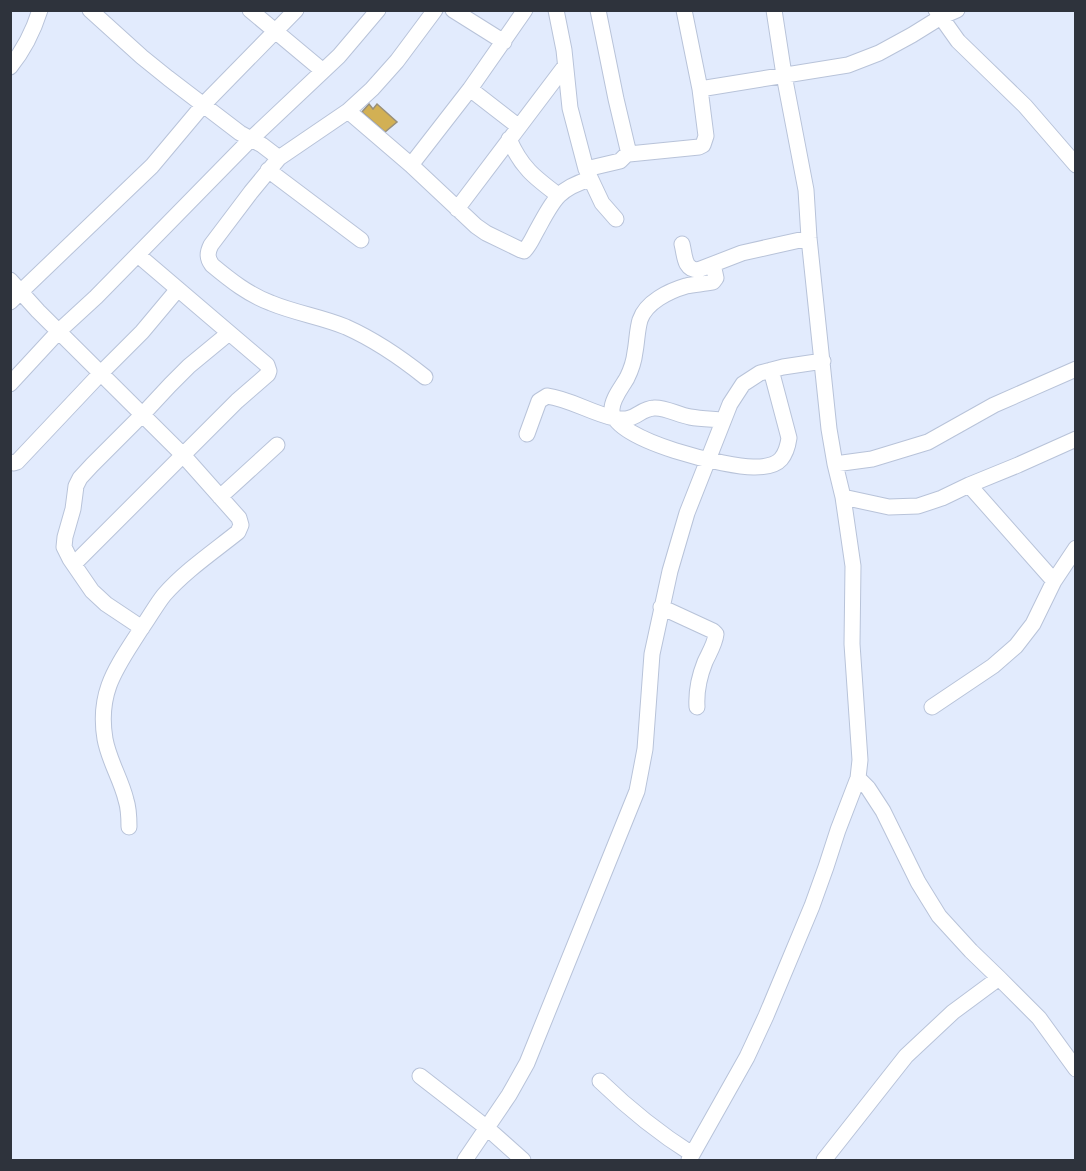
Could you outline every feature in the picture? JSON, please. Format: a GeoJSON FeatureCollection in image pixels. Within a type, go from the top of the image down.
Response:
{"type":"FeatureCollection","features":[{"type":"Feature","properties":{"kind":"street"},"geometry":{"type":"LineString","coordinates":[[10,67],[22,53],[34,30],[40,10]]}},
{"type":"Feature","properties":{"kind":"street"},"geometry":{"type":"LineString","coordinates":[[90,10],[168,78],[240,133],[279,158]]}},
{"type":"Feature","properties":{"kind":"street"},"geometry":{"type":"LineString","coordinates":[[250,10],[323,71]]}},
{"type":"Feature","properties":{"kind":"street"},"geometry":{"type":"LineString","coordinates":[[16,297],[152,166],[204,104],[277,32],[296,10]]}},
{"type":"Feature","properties":{"kind":"street"},"geometry":{"type":"LineString","coordinates":[[10,384],[59,331],[138,255],[251,139],[323,71],[378,10]]}},
{"type":"Feature","properties":{"kind":"street"},"geometry":{"type":"LineString","coordinates":[[425,377],[393,352],[344,326],[270,303],[252,294],[212,265],[208,260],[208,252],[211,245],[279,158],[348,111],[372,89],[397,61],[435,10]]}},
{"type":"Feature","properties":{"kind":"street"},"geometry":{"type":"LineString","coordinates":[[453,10],[504,42]]}},
{"type":"Feature","properties":{"kind":"street"},"geometry":{"type":"LineString","coordinates":[[411,165],[470,89],[525,10]]}},
{"type":"Feature","properties":{"kind":"street"},"geometry":{"type":"LineString","coordinates":[[556,10],[562,39],[570,108],[588,174],[602,202],[616,219]]}},
{"type":"Feature","properties":{"kind":"street"},"geometry":{"type":"LineString","coordinates":[[598,10],[629,154]]}},
{"type":"Feature","properties":{"kind":"street"},"geometry":{"type":"LineString","coordinates":[[348,111],[486,233],[524,250],[529,246],[558,195],[588,174],[620,161],[629,154],[703,145],[706,136],[700,89],[684,10]]}},
{"type":"Feature","properties":{"kind":"street"},"geometry":{"type":"LineString","coordinates":[[600,1081],[642,1119],[690,1157],[747,1057],[766,1016],[812,906],[858,778],[859,736],[852,644],[853,566],[843,497],[829,429],[806,190],[774,10]]}},
{"type":"Feature","properties":{"kind":"street"},"geometry":{"type":"LineString","coordinates":[[700,89],[848,65],[879,53],[912,35],[938,14],[957,10]]}},
{"type":"Feature","properties":{"kind":"street"},"geometry":{"type":"LineString","coordinates":[[938,14],[958,41],[1025,105],[1076,165]]}},
{"type":"Feature","properties":{"kind":"street"},"geometry":{"type":"LineString","coordinates":[[457,209],[565,66]]}},
{"type":"Feature","properties":{"kind":"street"},"geometry":{"type":"LineString","coordinates":[[470,89],[514,133],[516,154],[523,165],[540,182],[558,195]]}},
{"type":"Feature","properties":{"kind":"street"},"geometry":{"type":"LineString","coordinates":[[268,170],[362,240]]}},
{"type":"Feature","properties":{"kind":"street"},"geometry":{"type":"LineString","coordinates":[[682,244],[688,267],[698,270],[742,253],[810,238]]}},
{"type":"Feature","properties":{"kind":"street"},"geometry":{"type":"LineString","coordinates":[[74,564],[269,371],[267,365],[138,255]]}},
{"type":"Feature","properties":{"kind":"street"},"geometry":{"type":"LineString","coordinates":[[713,264],[716,278],[713,282],[674,291],[648,306],[640,322],[634,361],[613,403],[614,418],[625,428],[643,438],[670,449],[737,466],[756,468],[770,466],[780,460],[787,449],[789,438],[771,370]]}},
{"type":"Feature","properties":{"kind":"street"},"geometry":{"type":"LineString","coordinates":[[10,280],[16,297],[38,311],[143,414],[220,496],[239,518],[241,525],[238,532],[184,575],[165,595],[109,682],[104,711],[105,738],[110,761],[126,799],[129,827]]}},
{"type":"Feature","properties":{"kind":"street"},"geometry":{"type":"LineString","coordinates":[[10,462],[18,462],[142,332],[178,289]]}},
{"type":"Feature","properties":{"kind":"street"},"geometry":{"type":"LineString","coordinates":[[142,628],[106,604],[92,591],[64,547],[74,509],[76,486],[92,465],[189,366],[230,333]]}},
{"type":"Feature","properties":{"kind":"street"},"geometry":{"type":"LineString","coordinates":[[465,1161],[509,1095],[527,1063],[637,791],[645,750],[652,654],[661,607],[687,513],[730,404],[743,384],[760,373],[823,361]]}},
{"type":"Feature","properties":{"kind":"street"},"geometry":{"type":"LineString","coordinates":[[835,464],[872,459],[928,442],[994,405],[1076,369]]}},
{"type":"Feature","properties":{"kind":"street"},"geometry":{"type":"LineString","coordinates":[[527,434],[539,401],[547,396],[614,418],[633,418],[655,407],[691,417],[723,420]]}},
{"type":"Feature","properties":{"kind":"street"},"geometry":{"type":"LineString","coordinates":[[843,497],[889,507],[918,506],[942,498],[969,484],[1076,439]]}},
{"type":"Feature","properties":{"kind":"street"},"geometry":{"type":"LineString","coordinates":[[220,496],[277,445]]}},
{"type":"Feature","properties":{"kind":"street"},"geometry":{"type":"LineString","coordinates":[[969,484],[1054,581]]}},
{"type":"Feature","properties":{"kind":"street"},"geometry":{"type":"LineString","coordinates":[[932,707],[993,666],[1016,646],[1033,624],[1054,581],[1076,549]]}},
{"type":"Feature","properties":{"kind":"street"},"geometry":{"type":"LineString","coordinates":[[661,607],[716,634],[699,680],[697,707]]}},
{"type":"Feature","properties":{"kind":"street"},"geometry":{"type":"LineString","coordinates":[[858,778],[884,811],[918,882],[939,916],[1038,1018],[1076,1069]]}},
{"type":"Feature","properties":{"kind":"street"},"geometry":{"type":"LineString","coordinates":[[824,1161],[906,1056],[953,1012],[999,978]]}},
{"type":"Feature","properties":{"kind":"street"},"geometry":{"type":"LineString","coordinates":[[420,1076],[487,1128],[523,1161]]}},
{"type":"Feature","properties":{"kind":"building"},"geometry":{"type":"Polygon","coordinates":[[[369,104],[373,109],[377,104],[397,122],[385,132],[362,112],[369,104]]]}}]}
